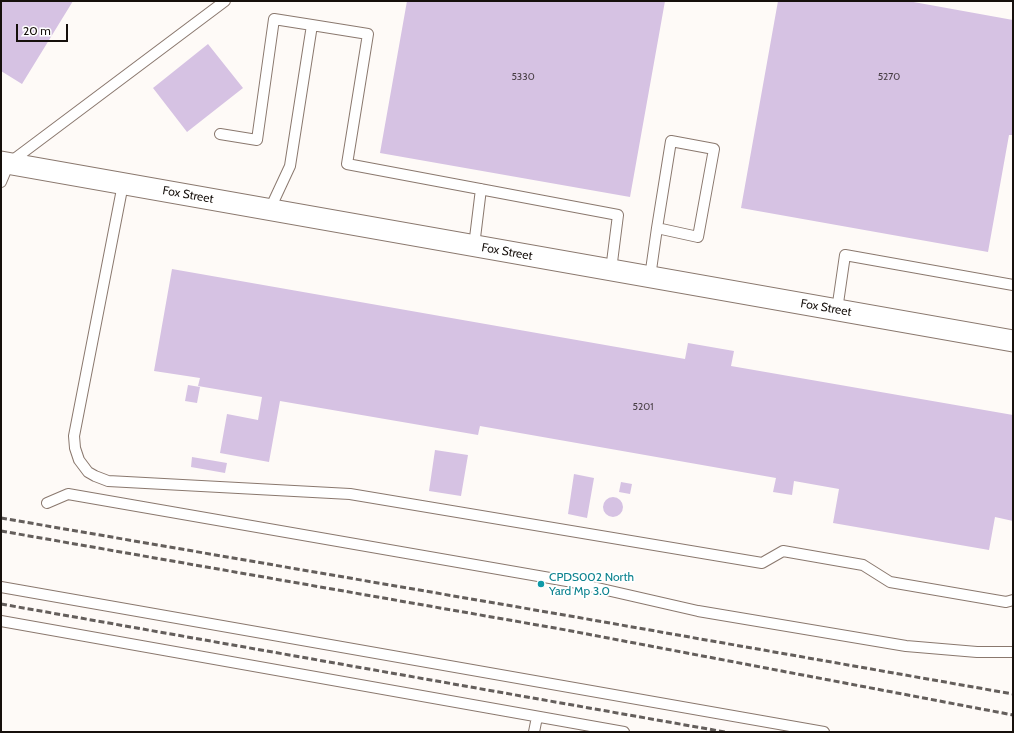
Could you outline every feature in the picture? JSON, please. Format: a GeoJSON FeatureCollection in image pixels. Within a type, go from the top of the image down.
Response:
{"type":"FeatureCollection","features":[{"type":"Feature","properties":{"kind":"street","name":"Fox Street"},"geometry":{"type":"LineString","coordinates":[[5,163],[1013,341]]}},
{"type":"Feature","properties":{"kind":"lane"},"geometry":{"type":"LineString","coordinates":[[1,182],[5,163],[224,1]]}},
{"type":"Feature","properties":{"kind":"lane"},"geometry":{"type":"LineString","coordinates":[[220,134],[257,140],[274,19],[368,34],[347,164],[618,215],[611,270]]}},
{"type":"Feature","properties":{"kind":"lane"},"geometry":{"type":"LineString","coordinates":[[270,209],[290,166],[312,25]]}},
{"type":"Feature","properties":{"kind":"lane"},"geometry":{"type":"LineString","coordinates":[[650,277],[657,228],[671,141],[714,149],[698,236],[657,228]]}},
{"type":"Feature","properties":{"kind":"lane"},"geometry":{"type":"LineString","coordinates":[[122,184],[74,436],[75,448],[79,460],[88,472],[95,476],[108,481],[350,494],[762,563],[783,551],[863,565],[890,582],[1006,602],[1013,600]]}},
{"type":"Feature","properties":{"kind":"lane"},"geometry":{"type":"LineString","coordinates":[[474,246],[481,189]]}},
{"type":"Feature","properties":{"kind":"lane"},"geometry":{"type":"LineString","coordinates":[[837,310],[845,255],[1013,283]]}},
{"type":"Feature","properties":{"kind":"lane"},"geometry":{"type":"LineString","coordinates":[[47,503],[68,494],[568,580],[698,611],[906,646],[977,652],[1013,652]]}},
{"type":"Feature","properties":{"kind":"lane"},"geometry":{"type":"LineString","coordinates":[[1,587],[824,732]]}},
{"type":"Feature","properties":{"kind":"lane"},"geometry":{"type":"LineString","coordinates":[[1,621],[624,732]]}},
{"type":"Feature","properties":{"kind":"lane"},"geometry":{"type":"LineString","coordinates":[[534,732],[537,716]]}},
{"type":"Feature","properties":{"kind":"building"},"geometry":{"type":"Polygon","coordinates":[[[1,1],[73,1],[22,84],[1,71],[1,1]]]}},
{"type":"Feature","properties":{"kind":"building"},"geometry":{"type":"Polygon","coordinates":[[[407,1],[665,1],[630,197],[380,153],[407,1]]]}},
{"type":"Feature","properties":{"kind":"building"},"geometry":{"type":"Polygon","coordinates":[[[778,1],[908,1],[1013,20],[1013,135],[1009,135],[988,252],[741,208],[778,1]]]}},
{"type":"Feature","properties":{"kind":"building"},"geometry":{"type":"Polygon","coordinates":[[[208,44],[243,88],[187,132],[153,88],[208,44]]]}},
{"type":"Feature","properties":{"kind":"building"},"geometry":{"type":"Polygon","coordinates":[[[172,269],[685,359],[688,343],[734,351],[731,366],[1013,415],[1013,521],[995,517],[989,550],[833,523],[839,489],[794,481],[792,495],[773,492],[776,478],[480,426],[478,435],[280,401],[269,462],[220,453],[227,414],[258,420],[262,397],[198,386],[200,378],[154,371],[172,269]]]}},
{"type":"Feature","properties":{"kind":"building"},"geometry":{"type":"Polygon","coordinates":[[[188,385],[200,387],[197,403],[185,401],[188,385]]]}},
{"type":"Feature","properties":{"kind":"building"},"geometry":{"type":"Polygon","coordinates":[[[435,450],[468,455],[461,496],[429,491],[435,450]]]}},
{"type":"Feature","properties":{"kind":"building"},"geometry":{"type":"Polygon","coordinates":[[[192,457],[227,463],[225,473],[191,467],[192,457]]]}},
{"type":"Feature","properties":{"kind":"building"},"geometry":{"type":"Polygon","coordinates":[[[574,474],[594,478],[587,518],[568,514],[574,474]]]}},
{"type":"Feature","properties":{"kind":"building"},"geometry":{"type":"Polygon","coordinates":[[[621,482],[632,484],[630,494],[619,492],[621,482]]]}},
{"type":"Feature","properties":{"kind":"building"},"geometry":{"type":"Polygon","coordinates":[[[609,497],[617,497],[623,503],[623,511],[617,517],[609,517],[603,511],[603,503],[609,497]]]}},
{"type":"Feature","properties":{"kind":"building","name":"CPDS002 North Yard Mp 3.0"},"geometry":{"type":"Polygon","coordinates":[[[539,582],[543,582],[542,587],[539,586],[539,582]]]}},
{"type":"Feature","properties":{"kind":"railway"},"geometry":{"type":"LineString","coordinates":[[1,518],[1013,694]]}},
{"type":"Feature","properties":{"kind":"railway"},"geometry":{"type":"LineString","coordinates":[[1,531],[566,630],[1013,715]]}},
{"type":"Feature","properties":{"kind":"railway"},"geometry":{"type":"LineString","coordinates":[[1,604],[725,732]]}},
{"type":"Feature","properties":{"kind":"place","name":"CPDS002 North Yard Mp 3.0"},"geometry":{"type":"Point","coordinates":[541,584]}}]}
